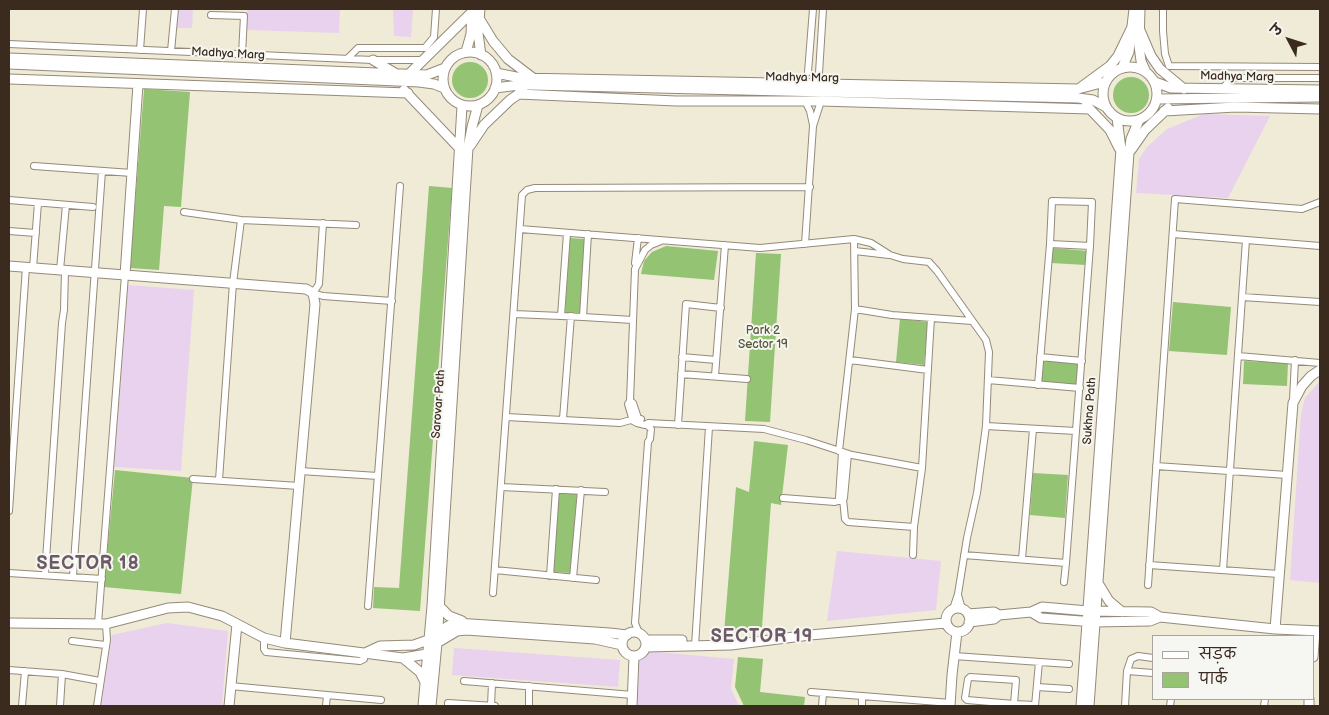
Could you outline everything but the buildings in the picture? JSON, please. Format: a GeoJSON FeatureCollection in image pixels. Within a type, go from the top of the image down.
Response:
{"type":"FeatureCollection","features":[{"type":"Feature","properties":{"kind":"main road"},"geometry":{"type":"LineString","coordinates":[[1134,9],[1141,61],[1146,72],[1154,82],[1157,99],[1149,113],[1139,120],[1117,118],[1106,107],[1103,97],[1105,82],[1111,74],[1122,68],[1136,67],[1146,72]]}},
{"type":"Feature","properties":{"kind":"main road"},"geometry":{"type":"LineString","coordinates":[[1122,68],[1130,52],[1140,9]]}},
{"type":"Feature","properties":{"kind":"main road"},"geometry":{"type":"LineString","coordinates":[[466,52],[476,12]]}},
{"type":"Feature","properties":{"kind":"main road"},"geometry":{"type":"LineString","coordinates":[[476,12],[481,54]]}},
{"type":"Feature","properties":{"kind":"main road"},"geometry":{"type":"LineString","coordinates":[[408,74],[476,12]]}},
{"type":"Feature","properties":{"kind":"main road"},"geometry":{"type":"LineString","coordinates":[[373,60],[396,78],[408,93],[465,149],[484,125],[532,82],[508,59],[493,41],[476,12]]}},
{"type":"Feature","properties":{"kind":"main road"},"geometry":{"type":"LineString","coordinates":[[1136,27],[1160,69],[1184,93],[1145,130],[1125,153],[1110,130],[1078,94],[1110,66],[1136,27]]}},
{"type":"Feature","properties":{"kind":"main road"},"geometry":{"type":"LineString","coordinates":[[466,52],[481,54],[491,63],[496,73],[495,88],[489,98],[478,105],[462,106],[454,102],[442,82],[445,68],[455,57],[466,52]]}},
{"type":"Feature","properties":{"kind":"main road","name":"Madhya Marg"},"geometry":{"type":"LineString","coordinates":[[9,58],[396,78],[434,84],[444,88]]}},
{"type":"Feature","properties":{"kind":"main road","name":"Madhya Marg"},"geometry":{"type":"LineString","coordinates":[[9,64],[350,79],[396,78],[408,74],[427,75],[445,68]]}},
{"type":"Feature","properties":{"kind":"main road","name":"Madhya Marg"},"geometry":{"type":"LineString","coordinates":[[496,73],[532,82],[1057,98],[1078,94],[1105,82]]}},
{"type":"Feature","properties":{"kind":"main road"},"geometry":{"type":"LineString","coordinates":[[9,79],[408,93]]}},
{"type":"Feature","properties":{"kind":"main road"},"geometry":{"type":"LineString","coordinates":[[349,92],[350,79]]}},
{"type":"Feature","properties":{"kind":"main road","name":"Madhya Marg"},"geometry":{"type":"LineString","coordinates":[[495,88],[532,82],[1078,94],[1106,107]]}},
{"type":"Feature","properties":{"kind":"main road","name":"Madhya Marg"},"geometry":{"type":"LineString","coordinates":[[1154,82],[1184,93]]}},
{"type":"Feature","properties":{"kind":"main road"},"geometry":{"type":"LineString","coordinates":[[125,275],[138,84]]}},
{"type":"Feature","properties":{"kind":"main road","name":"Madhya Marg"},"geometry":{"type":"LineString","coordinates":[[1221,94],[1320,90]]}},
{"type":"Feature","properties":{"kind":"main road","name":"Madhya Marg"},"geometry":{"type":"LineString","coordinates":[[1157,99],[1184,93],[1320,97]]}},
{"type":"Feature","properties":{"kind":"main road"},"geometry":{"type":"LineString","coordinates":[[518,94],[676,101],[820,101],[1090,109]]}},
{"type":"Feature","properties":{"kind":"main road"},"geometry":{"type":"LineString","coordinates":[[1221,94],[1236,107]]}},
{"type":"Feature","properties":{"kind":"main road"},"geometry":{"type":"LineString","coordinates":[[1038,108],[1057,98]]}},
{"type":"Feature","properties":{"kind":"main road","name":"Sarovar Path"},"geometry":{"type":"LineString","coordinates":[[431,706],[432,642],[465,149],[478,105]]}},
{"type":"Feature","properties":{"kind":"main road","name":"Sarovar Path"},"geometry":{"type":"LineString","coordinates":[[432,642],[437,633],[465,149],[462,106]]}},
{"type":"Feature","properties":{"kind":"main road"},"geometry":{"type":"LineString","coordinates":[[1164,111],[1236,107],[1320,108]]}},
{"type":"Feature","properties":{"kind":"main road","name":"Sukhna Path"},"geometry":{"type":"LineString","coordinates":[[1081,706],[1092,611],[1098,583],[1125,153],[1117,118]]}},
{"type":"Feature","properties":{"kind":"main road","name":"Sukhna Path"},"geometry":{"type":"LineString","coordinates":[[1092,611],[1089,593],[1125,153],[1139,120]]}},
{"type":"Feature","properties":{"kind":"main road"},"geometry":{"type":"LineString","coordinates":[[9,266],[306,289],[312,293],[315,304],[285,643]]}},
{"type":"Feature","properties":{"kind":"main road"},"geometry":{"type":"LineString","coordinates":[[1275,629],[1293,404],[1302,386],[1320,370]]}},
{"type":"Feature","properties":{"kind":"main road"},"geometry":{"type":"LineString","coordinates":[[1098,583],[1109,601],[1122,612]]}},
{"type":"Feature","properties":{"kind":"main road"},"geometry":{"type":"LineString","coordinates":[[1066,609],[1079,604],[1089,593]]}},
{"type":"Feature","properties":{"kind":"main road"},"geometry":{"type":"LineString","coordinates":[[438,605],[449,616],[491,629]]}},
{"type":"Feature","properties":{"kind":"main road"},"geometry":{"type":"LineString","coordinates":[[9,623],[102,624],[168,608],[188,607],[222,616],[264,638],[285,643],[403,658],[427,654]]}},
{"type":"Feature","properties":{"kind":"main road"},"geometry":{"type":"LineString","coordinates":[[957,632],[949,628],[946,621],[947,615],[994,612],[1000,615],[1031,612],[1042,607],[1092,611],[1151,612],[1160,617]]}},
{"type":"Feature","properties":{"kind":"main road"},"geometry":{"type":"LineString","coordinates":[[1031,612],[1041,618],[1091,622],[1150,620],[1160,617],[1275,629],[1318,631],[1314,652]]}},
{"type":"Feature","properties":{"kind":"main road"},"geometry":{"type":"LineString","coordinates":[[957,632],[966,628],[963,613]]}},
{"type":"Feature","properties":{"kind":"main road"},"geometry":{"type":"LineString","coordinates":[[1066,620],[1080,626],[1089,649]]}},
{"type":"Feature","properties":{"kind":"main road"},"geometry":{"type":"LineString","coordinates":[[365,653],[380,646],[414,645],[432,642],[457,631],[466,630],[491,629],[696,643],[810,629],[946,621]]}},
{"type":"Feature","properties":{"kind":"main road"},"geometry":{"type":"LineString","coordinates":[[1089,649],[1100,630],[1120,621]]}},
{"type":"Feature","properties":{"kind":"main road"},"geometry":{"type":"LineString","coordinates":[[437,633],[456,623],[468,623]]}},
{"type":"Feature","properties":{"kind":"main road"},"geometry":{"type":"LineString","coordinates":[[229,706],[233,658],[242,626]]}},
{"type":"Feature","properties":{"kind":"main road"},"geometry":{"type":"LineString","coordinates":[[950,705],[957,632]]}},
{"type":"Feature","properties":{"kind":"main road"},"geometry":{"type":"LineString","coordinates":[[595,636],[622,645]]}},
{"type":"Feature","properties":{"kind":"main road"},"geometry":{"type":"LineString","coordinates":[[624,638],[637,638],[642,654],[634,656],[625,652],[622,645],[624,638]]}},
{"type":"Feature","properties":{"kind":"main road"},"geometry":{"type":"LineString","coordinates":[[423,706],[427,654],[432,642]]}},
{"type":"Feature","properties":{"kind":"main road","name":"Sukhna Path"},"geometry":{"type":"LineString","coordinates":[[1089,649],[1089,706]]}},
{"type":"Feature","properties":{"kind":"main road"},"geometry":{"type":"LineString","coordinates":[[632,706],[634,656]]}},
{"type":"Feature","properties":{"kind":"main road"},"geometry":{"type":"LineString","coordinates":[[403,658],[420,672],[425,682]]}},
{"type":"Feature","properties":{"kind":"street"},"geometry":{"type":"LineString","coordinates":[[140,50],[143,9]]}},
{"type":"Feature","properties":{"kind":"street"},"geometry":{"type":"LineString","coordinates":[[171,51],[175,9]]}},
{"type":"Feature","properties":{"kind":"street"},"geometry":{"type":"LineString","coordinates":[[347,59],[358,48],[426,48],[434,37],[436,9]]}},
{"type":"Feature","properties":{"kind":"street"},"geometry":{"type":"LineString","coordinates":[[808,72],[813,9]]}},
{"type":"Feature","properties":{"kind":"street"},"geometry":{"type":"LineString","coordinates":[[819,72],[823,9]]}},
{"type":"Feature","properties":{"kind":"street"},"geometry":{"type":"LineString","coordinates":[[1163,9],[1165,54],[1169,66],[1320,66]]}},
{"type":"Feature","properties":{"kind":"street"},"geometry":{"type":"LineString","coordinates":[[211,15],[244,16],[242,54]]}},
{"type":"Feature","properties":{"kind":"street"},"geometry":{"type":"LineString","coordinates":[[9,44],[347,59],[423,60]]}},
{"type":"Feature","properties":{"kind":"street"},"geometry":{"type":"LineString","coordinates":[[1221,94],[1241,66]]}},
{"type":"Feature","properties":{"kind":"street"},"geometry":{"type":"LineString","coordinates":[[1232,78],[1320,78]]}},
{"type":"Feature","properties":{"kind":"street"},"geometry":{"type":"LineString","coordinates":[[805,101],[810,111],[813,126]]}},
{"type":"Feature","properties":{"kind":"street"},"geometry":{"type":"LineString","coordinates":[[805,244],[813,126],[820,101]]}},
{"type":"Feature","properties":{"kind":"street"},"geometry":{"type":"LineString","coordinates":[[34,166],[132,173]]}},
{"type":"Feature","properties":{"kind":"street"},"geometry":{"type":"LineString","coordinates":[[73,576],[102,171]]}},
{"type":"Feature","properties":{"kind":"street"},"geometry":{"type":"LineString","coordinates":[[368,606],[400,186]]}},
{"type":"Feature","properties":{"kind":"street"},"geometry":{"type":"LineString","coordinates":[[493,594],[522,195],[527,190],[535,188],[810,186]]}},
{"type":"Feature","properties":{"kind":"street"},"geometry":{"type":"LineString","coordinates":[[1148,585],[1175,199],[1302,209],[1320,202]]}},
{"type":"Feature","properties":{"kind":"street"},"geometry":{"type":"LineString","coordinates":[[9,200],[94,207]]}},
{"type":"Feature","properties":{"kind":"street"},"geometry":{"type":"LineString","coordinates":[[1038,385],[1052,201],[1092,202],[1082,361],[1064,582]]}},
{"type":"Feature","properties":{"kind":"street"},"geometry":{"type":"LineString","coordinates":[[9,511],[30,268],[36,233],[38,203]]}},
{"type":"Feature","properties":{"kind":"street"},"geometry":{"type":"LineString","coordinates":[[45,575],[64,310],[62,270],[66,205]]}},
{"type":"Feature","properties":{"kind":"street"},"geometry":{"type":"LineString","coordinates":[[184,212],[241,220],[356,225]]}},
{"type":"Feature","properties":{"kind":"street"},"geometry":{"type":"LineString","coordinates":[[219,480],[234,283],[241,220]]}},
{"type":"Feature","properties":{"kind":"street"},"geometry":{"type":"LineString","coordinates":[[323,223],[319,284],[312,293],[323,296],[392,301]]}},
{"type":"Feature","properties":{"kind":"street"},"geometry":{"type":"LineString","coordinates":[[520,229],[760,248],[854,240],[871,243],[890,255]]}},
{"type":"Feature","properties":{"kind":"street"},"geometry":{"type":"LineString","coordinates":[[9,231],[36,233]]}},
{"type":"Feature","properties":{"kind":"street"},"geometry":{"type":"LineString","coordinates":[[561,316],[567,233]]}},
{"type":"Feature","properties":{"kind":"street"},"geometry":{"type":"LineString","coordinates":[[583,317],[588,234]]}},
{"type":"Feature","properties":{"kind":"street"},"geometry":{"type":"LineString","coordinates":[[1173,234],[1320,246]]}},
{"type":"Feature","properties":{"kind":"street"},"geometry":{"type":"LineString","coordinates":[[638,238],[630,401],[628,404],[639,424],[764,429],[843,453],[922,468]]}},
{"type":"Feature","properties":{"kind":"street"},"geometry":{"type":"LineString","coordinates":[[635,269],[645,250],[662,240]]}},
{"type":"Feature","properties":{"kind":"street"},"geometry":{"type":"LineString","coordinates":[[854,240],[855,309],[839,498],[842,500],[845,519],[848,522],[914,527]]}},
{"type":"Feature","properties":{"kind":"street"},"geometry":{"type":"LineString","coordinates":[[1223,570],[1246,240]]}},
{"type":"Feature","properties":{"kind":"street"},"geometry":{"type":"LineString","coordinates":[[1050,244],[1090,246]]}},
{"type":"Feature","properties":{"kind":"street"},"geometry":{"type":"LineString","coordinates":[[715,376],[725,245]]}},
{"type":"Feature","properties":{"kind":"street"},"geometry":{"type":"LineString","coordinates":[[855,251],[929,262],[986,340],[989,352],[986,426],[977,492],[958,594],[963,613]]}},
{"type":"Feature","properties":{"kind":"street"},"geometry":{"type":"LineString","coordinates":[[98,706],[106,640],[102,624],[102,579],[125,275]]}},
{"type":"Feature","properties":{"kind":"street"},"geometry":{"type":"LineString","coordinates":[[1242,297],[1320,302]]}},
{"type":"Feature","properties":{"kind":"street"},"geometry":{"type":"LineString","coordinates":[[678,425],[686,304],[721,308]]}},
{"type":"Feature","properties":{"kind":"street"},"geometry":{"type":"LineString","coordinates":[[855,309],[892,315],[972,321]]}},
{"type":"Feature","properties":{"kind":"street"},"geometry":{"type":"LineString","coordinates":[[514,314],[633,320]]}},
{"type":"Feature","properties":{"kind":"street"},"geometry":{"type":"LineString","coordinates":[[562,419],[571,316]]}},
{"type":"Feature","properties":{"kind":"street"},"geometry":{"type":"LineString","coordinates":[[913,555],[914,527],[922,468],[931,318]]}},
{"type":"Feature","properties":{"kind":"street"},"geometry":{"type":"LineString","coordinates":[[1238,356],[1320,362]]}},
{"type":"Feature","properties":{"kind":"street"},"geometry":{"type":"LineString","coordinates":[[1040,357],[1082,361]]}},
{"type":"Feature","properties":{"kind":"street"},"geometry":{"type":"LineString","coordinates":[[682,358],[716,360]]}},
{"type":"Feature","properties":{"kind":"street"},"geometry":{"type":"LineString","coordinates":[[850,360],[928,370]]}},
{"type":"Feature","properties":{"kind":"street"},"geometry":{"type":"LineString","coordinates":[[1293,404],[1295,360]]}},
{"type":"Feature","properties":{"kind":"street"},"geometry":{"type":"LineString","coordinates":[[681,374],[747,378]]}},
{"type":"Feature","properties":{"kind":"street"},"geometry":{"type":"LineString","coordinates":[[988,380],[1080,388]]}},
{"type":"Feature","properties":{"kind":"street"},"geometry":{"type":"LineString","coordinates":[[506,417],[620,423],[636,419]]}},
{"type":"Feature","properties":{"kind":"street"},"geometry":{"type":"LineString","coordinates":[[637,638],[635,614],[648,442],[645,439],[646,428],[649,424]]}},
{"type":"Feature","properties":{"kind":"street"},"geometry":{"type":"LineString","coordinates":[[696,643],[709,426]]}},
{"type":"Feature","properties":{"kind":"street"},"geometry":{"type":"LineString","coordinates":[[986,426],[1076,431]]}},
{"type":"Feature","properties":{"kind":"street"},"geometry":{"type":"LineString","coordinates":[[1022,559],[1033,429]]}},
{"type":"Feature","properties":{"kind":"street"},"geometry":{"type":"LineString","coordinates":[[1156,466],[1288,475]]}},
{"type":"Feature","properties":{"kind":"street"},"geometry":{"type":"LineString","coordinates":[[300,471],[378,476]]}},
{"type":"Feature","properties":{"kind":"street"},"geometry":{"type":"LineString","coordinates":[[193,479],[299,486]]}},
{"type":"Feature","properties":{"kind":"street"},"geometry":{"type":"LineString","coordinates":[[501,487],[605,492]]}},
{"type":"Feature","properties":{"kind":"street"},"geometry":{"type":"LineString","coordinates":[[550,576],[556,489]]}},
{"type":"Feature","properties":{"kind":"street"},"geometry":{"type":"LineString","coordinates":[[573,578],[581,490]]}},
{"type":"Feature","properties":{"kind":"street"},"geometry":{"type":"LineString","coordinates":[[783,498],[835,502],[842,500]]}},
{"type":"Feature","properties":{"kind":"street"},"geometry":{"type":"LineString","coordinates":[[964,555],[1066,563]]}},
{"type":"Feature","properties":{"kind":"street"},"geometry":{"type":"LineString","coordinates":[[1149,565],[1279,574]]}},
{"type":"Feature","properties":{"kind":"street"},"geometry":{"type":"LineString","coordinates":[[495,570],[596,580]]}},
{"type":"Feature","properties":{"kind":"street"},"geometry":{"type":"LineString","coordinates":[[9,573],[102,579]]}},
{"type":"Feature","properties":{"kind":"street"},"geometry":{"type":"LineString","coordinates":[[264,638],[264,649],[266,652],[360,661],[364,659],[365,653]]}},
{"type":"Feature","properties":{"kind":"street"},"geometry":{"type":"LineString","coordinates":[[72,641],[105,645]]}},
{"type":"Feature","properties":{"kind":"street"},"geometry":{"type":"LineString","coordinates":[[954,656],[1069,664]]}},
{"type":"Feature","properties":{"kind":"street"},"geometry":{"type":"LineString","coordinates":[[1125,706],[1131,659],[1134,657],[1152,658]]}},
{"type":"Feature","properties":{"kind":"street"},"geometry":{"type":"LineString","coordinates":[[1014,705],[1016,680],[970,676],[968,679],[965,698],[967,700],[1014,705],[1035,706],[1039,662]]}},
{"type":"Feature","properties":{"kind":"street"},"geometry":{"type":"LineString","coordinates":[[9,670],[62,674],[100,681]]}},
{"type":"Feature","properties":{"kind":"street"},"geometry":{"type":"LineString","coordinates":[[22,706],[25,671]]}},
{"type":"Feature","properties":{"kind":"street"},"geometry":{"type":"LineString","coordinates":[[1128,671],[1152,673]]}},
{"type":"Feature","properties":{"kind":"street"},"geometry":{"type":"LineString","coordinates":[[60,706],[62,674]]}},
{"type":"Feature","properties":{"kind":"street"},"geometry":{"type":"LineString","coordinates":[[464,681],[633,695]]}},
{"type":"Feature","properties":{"kind":"street"},"geometry":{"type":"LineString","coordinates":[[491,706],[492,684]]}},
{"type":"Feature","properties":{"kind":"street"},"geometry":{"type":"LineString","coordinates":[[230,686],[381,700]]}},
{"type":"Feature","properties":{"kind":"street"},"geometry":{"type":"LineString","coordinates":[[529,686],[529,706]]}},
{"type":"Feature","properties":{"kind":"street"},"geometry":{"type":"LineString","coordinates":[[1037,687],[1069,689]]}},
{"type":"Feature","properties":{"kind":"street"},"geometry":{"type":"LineString","coordinates":[[811,692],[862,696],[904,703],[950,705]]}},
{"type":"Feature","properties":{"kind":"street"},"geometry":{"type":"LineString","coordinates":[[822,693],[822,706]]}},
{"type":"Feature","properties":{"kind":"street"},"geometry":{"type":"LineString","coordinates":[[326,706],[327,695]]}},
{"type":"Feature","properties":{"kind":"street"},"geometry":{"type":"LineString","coordinates":[[862,696],[862,706]]}},
{"type":"Feature","properties":{"kind":"street"},"geometry":{"type":"LineString","coordinates":[[448,706],[448,703],[495,706]]}},
{"type":"Feature","properties":{"kind":"shaded area"},"geometry":{"type":"Polygon","coordinates":[[[173,9],[193,9],[192,28],[172,28],[173,9]]]}},
{"type":"Feature","properties":{"kind":"shaded area"},"geometry":{"type":"Polygon","coordinates":[[[249,9],[340,9],[339,33],[247,30],[247,11],[249,9]]]}},
{"type":"Feature","properties":{"kind":"shaded area"},"geometry":{"type":"Polygon","coordinates":[[[393,9],[413,9],[411,37],[394,36],[393,9]]]}},
{"type":"Feature","properties":{"kind":"shaded area"},"geometry":{"type":"Polygon","coordinates":[[[1204,114],[1270,116],[1228,198],[1136,193],[1139,159],[1147,147],[1167,129],[1204,114]]]}},
{"type":"Feature","properties":{"kind":"shaded area"},"geometry":{"type":"Polygon","coordinates":[[[128,285],[194,290],[181,471],[114,467],[128,285]]]}},
{"type":"Feature","properties":{"kind":"shaded area"},"geometry":{"type":"Polygon","coordinates":[[[1320,381],[1320,583],[1290,580],[1301,414],[1305,398],[1320,381]]]}},
{"type":"Feature","properties":{"kind":"shaded area"},"geometry":{"type":"Polygon","coordinates":[[[837,551],[941,561],[936,610],[827,621],[837,551]]]}},
{"type":"Feature","properties":{"kind":"shaded area"},"geometry":{"type":"Polygon","coordinates":[[[167,623],[228,631],[222,706],[101,706],[112,635],[167,623]]]}},
{"type":"Feature","properties":{"kind":"shaded area"},"geometry":{"type":"Polygon","coordinates":[[[454,648],[620,660],[618,687],[452,675],[454,648]]]}},
{"type":"Feature","properties":{"kind":"shaded area"},"geometry":{"type":"Polygon","coordinates":[[[647,651],[734,659],[731,689],[739,706],[637,706],[639,659],[647,651]]]}},
{"type":"Feature","properties":{"kind":"green space"},"geometry":{"type":"Polygon","coordinates":[[[470,62],[477,63],[483,67],[487,73],[487,87],[483,93],[477,97],[470,98],[463,97],[457,93],[453,87],[452,80],[453,73],[457,67],[463,63],[470,62]]]}},
{"type":"Feature","properties":{"kind":"green space"},"geometry":{"type":"Polygon","coordinates":[[[1131,77],[1138,78],[1144,82],[1148,88],[1148,102],[1144,108],[1138,112],[1131,113],[1124,112],[1118,108],[1114,102],[1113,95],[1114,88],[1118,82],[1124,78],[1131,77]]]}},
{"type":"Feature","properties":{"kind":"green space"},"geometry":{"type":"Polygon","coordinates":[[[144,89],[190,92],[181,207],[164,206],[159,270],[130,268],[144,89]]]}},
{"type":"Feature","properties":{"kind":"green space"},"geometry":{"type":"Polygon","coordinates":[[[429,186],[452,188],[420,611],[373,608],[374,587],[399,588],[429,186]]]}},
{"type":"Feature","properties":{"kind":"green space"},"geometry":{"type":"Polygon","coordinates":[[[570,238],[585,239],[580,314],[565,313],[570,238]]]}},
{"type":"Feature","properties":{"kind":"green space"},"geometry":{"type":"Polygon","coordinates":[[[666,246],[718,251],[714,280],[641,274],[644,261],[652,252],[666,246]]]}},
{"type":"Feature","properties":{"kind":"green space"},"geometry":{"type":"Polygon","coordinates":[[[1053,248],[1088,251],[1086,265],[1051,263],[1053,248]]]}},
{"type":"Feature","properties":{"kind":"green space","name":"Park 2 Sector 19"},"geometry":{"type":"Polygon","coordinates":[[[756,253],[781,254],[770,422],[745,421],[756,253]]]}},
{"type":"Feature","properties":{"kind":"green space"},"geometry":{"type":"Polygon","coordinates":[[[1173,302],[1231,307],[1227,355],[1169,351],[1173,302]]]}},
{"type":"Feature","properties":{"kind":"green space"},"geometry":{"type":"Polygon","coordinates":[[[900,319],[928,322],[924,365],[896,362],[900,319]]]}},
{"type":"Feature","properties":{"kind":"green space"},"geometry":{"type":"Polygon","coordinates":[[[1043,360],[1080,363],[1078,386],[1040,383],[1043,360]]]}},
{"type":"Feature","properties":{"kind":"green space"},"geometry":{"type":"Polygon","coordinates":[[[1244,361],[1288,363],[1287,386],[1243,384],[1244,361]]]}},
{"type":"Feature","properties":{"kind":"green space"},"geometry":{"type":"Polygon","coordinates":[[[754,441],[788,445],[781,505],[771,503],[762,627],[724,633],[736,487],[749,492],[754,441]]]}},
{"type":"Feature","properties":{"kind":"green space"},"geometry":{"type":"Polygon","coordinates":[[[115,470],[193,478],[181,594],[104,587],[115,470]]]}},
{"type":"Feature","properties":{"kind":"green space"},"geometry":{"type":"Polygon","coordinates":[[[1033,473],[1068,475],[1065,518],[1030,515],[1033,473]]]}},
{"type":"Feature","properties":{"kind":"green space"},"geometry":{"type":"Polygon","coordinates":[[[558,492],[577,494],[571,573],[552,572],[558,492]]]}},
{"type":"Feature","properties":{"kind":"green space"},"geometry":{"type":"Polygon","coordinates":[[[738,657],[763,659],[760,692],[805,697],[804,706],[744,706],[735,687],[738,657]]]}},
{"type":"Feature","properties":{"kind":"district","name":"SECTOR 18"},"geometry":{"type":"Point","coordinates":[88,564]}},
{"type":"Feature","properties":{"kind":"district","name":"SECTOR 19"},"geometry":{"type":"Point","coordinates":[762,637]}}]}
